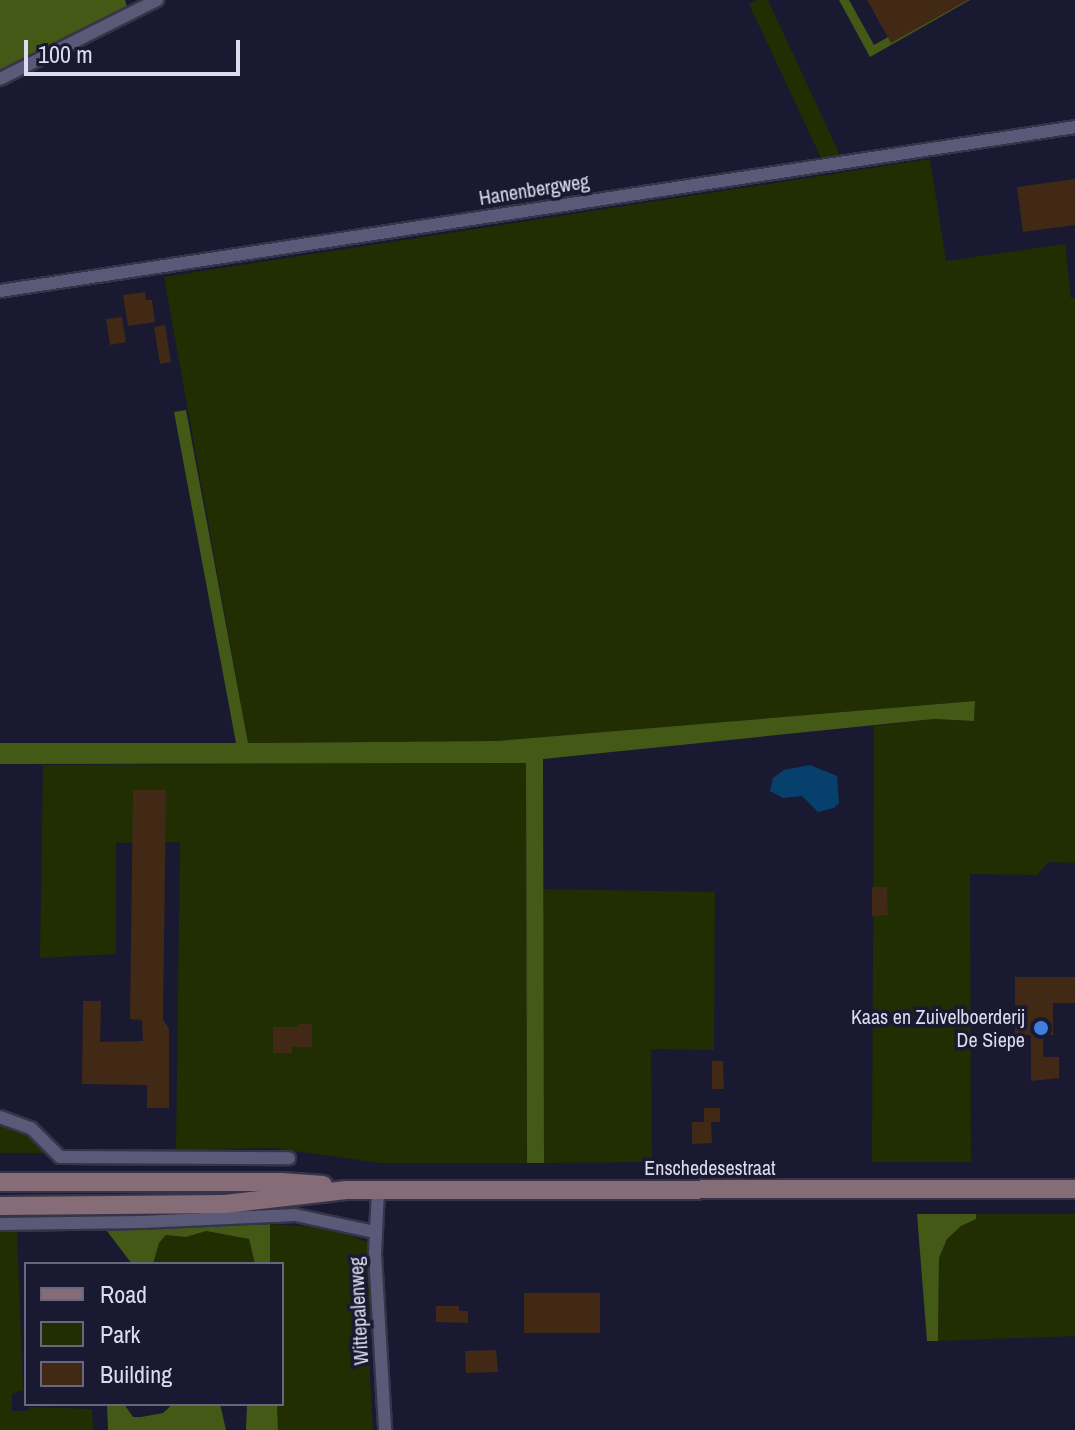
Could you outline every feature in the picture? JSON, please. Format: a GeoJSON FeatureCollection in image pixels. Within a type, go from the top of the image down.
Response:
{"type":"FeatureCollection","features":[{"type":"Feature","properties":{"kind":"street"},"geometry":{"type":"LineString","coordinates":[[0,79],[157,0]]}},
{"type":"Feature","properties":{"kind":"street","name":"Hanenbergweg"},"geometry":{"type":"LineString","coordinates":[[0,291],[1075,127]]}},
{"type":"Feature","properties":{"kind":"street"},"geometry":{"type":"LineString","coordinates":[[0,1117],[31,1128],[60,1157],[289,1158]]}},
{"type":"Feature","properties":{"kind":"street","name":"Enschedesestraat"},"geometry":{"type":"LineString","coordinates":[[0,1182],[281,1182],[346,1190]]}},
{"type":"Feature","properties":{"kind":"street","name":"Enschedesestraat"},"geometry":{"type":"LineString","coordinates":[[0,1206],[225,1204],[346,1190],[1075,1189]]}},
{"type":"Feature","properties":{"kind":"street","name":"Wittepalenweg"},"geometry":{"type":"LineString","coordinates":[[378,1190],[375,1232],[385,1430]]}},
{"type":"Feature","properties":{"kind":"street"},"geometry":{"type":"LineString","coordinates":[[0,1224],[171,1222],[295,1215],[375,1232]]}},
{"type":"Feature","properties":{"kind":"green space"},"geometry":{"type":"Polygon","coordinates":[[[0,0],[125,0],[127,7],[0,71],[0,0]]]}},
{"type":"Feature","properties":{"kind":"green space"},"geometry":{"type":"Polygon","coordinates":[[[768,0],[840,155],[821,158],[749,4],[768,0]]]}},
{"type":"Feature","properties":{"kind":"green space"},"geometry":{"type":"Polygon","coordinates":[[[839,0],[849,0],[874,45],[953,0],[970,0],[870,57],[839,0]]]}},
{"type":"Feature","properties":{"kind":"green space"},"geometry":{"type":"Polygon","coordinates":[[[930,159],[946,261],[1065,244],[1071,298],[1075,298],[1075,863],[1048,862],[1037,875],[970,874],[971,1162],[872,1162],[874,726],[934,719],[974,721],[975,701],[497,741],[248,743],[164,277],[930,159]]]}},
{"type":"Feature","properties":{"kind":"green space"},"geometry":{"type":"Polygon","coordinates":[[[186,410],[248,743],[497,741],[975,701],[974,721],[934,719],[543,759],[544,1163],[527,1163],[526,763],[0,764],[0,743],[236,743],[174,412],[186,410]]]}},
{"type":"Feature","properties":{"kind":"green space"},"geometry":{"type":"Polygon","coordinates":[[[526,763],[527,1163],[381,1163],[273,1148],[176,1150],[180,842],[116,843],[116,954],[40,958],[43,765],[526,763]]]}},
{"type":"Feature","properties":{"kind":"green space"},"geometry":{"type":"Polygon","coordinates":[[[543,889],[715,892],[714,1050],[651,1049],[652,1162],[544,1163],[543,889]]]}},
{"type":"Feature","properties":{"kind":"green space"},"geometry":{"type":"Polygon","coordinates":[[[9,1124],[25,1130],[49,1153],[0,1153],[0,1125],[9,1124]]]}},
{"type":"Feature","properties":{"kind":"green space"},"geometry":{"type":"Polygon","coordinates":[[[917,1214],[976,1214],[976,1219],[961,1226],[947,1239],[939,1258],[938,1341],[927,1341],[917,1214]]]}},
{"type":"Feature","properties":{"kind":"green space"},"geometry":{"type":"Polygon","coordinates":[[[976,1214],[1075,1214],[1075,1336],[938,1341],[939,1258],[947,1239],[961,1226],[976,1219],[976,1214]]]}},
{"type":"Feature","properties":{"kind":"green space"},"geometry":{"type":"Polygon","coordinates":[[[270,1224],[332,1228],[371,1244],[370,1376],[373,1430],[278,1430],[277,1406],[284,1406],[284,1262],[270,1262],[270,1224]]]}},
{"type":"Feature","properties":{"kind":"green space"},"geometry":{"type":"Polygon","coordinates":[[[270,1224],[270,1262],[255,1262],[249,1239],[206,1231],[186,1237],[166,1235],[159,1243],[154,1262],[130,1262],[107,1231],[270,1224]]]}},
{"type":"Feature","properties":{"kind":"green space"},"geometry":{"type":"Polygon","coordinates":[[[205,1231],[249,1239],[255,1262],[154,1262],[159,1243],[166,1235],[186,1237],[205,1231]]]}},
{"type":"Feature","properties":{"kind":"green space"},"geometry":{"type":"Polygon","coordinates":[[[0,1232],[17,1232],[23,1390],[12,1394],[12,1411],[28,1411],[29,1407],[92,1409],[93,1430],[0,1430],[0,1232]]]}},
{"type":"Feature","properties":{"kind":"green space"},"geometry":{"type":"Polygon","coordinates":[[[107,1406],[125,1406],[133,1417],[141,1417],[163,1413],[171,1406],[220,1406],[226,1430],[108,1430],[107,1406]]]}},
{"type":"Feature","properties":{"kind":"green space"},"geometry":{"type":"Polygon","coordinates":[[[247,1406],[277,1406],[278,1430],[246,1430],[247,1406]]]}},
{"type":"Feature","properties":{"kind":"water"},"geometry":{"type":"Polygon","coordinates":[[[810,765],[837,776],[839,803],[834,808],[818,812],[802,796],[783,798],[770,791],[773,778],[784,770],[810,765]]]}},
{"type":"Feature","properties":{"kind":"building"},"geometry":{"type":"Polygon","coordinates":[[[867,0],[968,0],[891,43],[867,0]]]}},
{"type":"Feature","properties":{"kind":"building"},"geometry":{"type":"Polygon","coordinates":[[[1075,179],[1075,225],[1023,232],[1017,187],[1075,179]]]}},
{"type":"Feature","properties":{"kind":"building"},"geometry":{"type":"Polygon","coordinates":[[[145,292],[146,300],[152,300],[155,322],[128,326],[123,295],[145,292]]]}},
{"type":"Feature","properties":{"kind":"building"},"geometry":{"type":"Polygon","coordinates":[[[122,317],[126,342],[110,345],[106,319],[122,317]]]}},
{"type":"Feature","properties":{"kind":"building"},"geometry":{"type":"Polygon","coordinates":[[[165,325],[171,362],[160,364],[154,327],[165,325]]]}},
{"type":"Feature","properties":{"kind":"building"},"geometry":{"type":"Polygon","coordinates":[[[133,790],[166,790],[163,1019],[169,1029],[169,1108],[147,1108],[147,1085],[82,1084],[83,1001],[101,1001],[100,1042],[143,1041],[142,1020],[130,1019],[133,790]]]}},
{"type":"Feature","properties":{"kind":"building"},"geometry":{"type":"Polygon","coordinates":[[[872,887],[887,887],[888,915],[872,916],[872,887]]]}},
{"type":"Feature","properties":{"kind":"building"},"geometry":{"type":"Polygon","coordinates":[[[1015,977],[1075,977],[1075,1003],[1053,1003],[1053,1035],[1043,1035],[1043,1057],[1059,1057],[1059,1078],[1031,1081],[1031,1035],[1015,1035],[1015,977]]]}},
{"type":"Feature","properties":{"kind":"building"},"geometry":{"type":"Polygon","coordinates":[[[299,1024],[312,1024],[312,1047],[292,1047],[292,1053],[273,1053],[273,1027],[299,1027],[299,1024]]]}},
{"type":"Feature","properties":{"kind":"building"},"geometry":{"type":"Polygon","coordinates":[[[712,1061],[723,1061],[724,1089],[712,1089],[712,1061]]]}},
{"type":"Feature","properties":{"kind":"building"},"geometry":{"type":"Polygon","coordinates":[[[704,1108],[720,1108],[720,1122],[711,1122],[712,1143],[692,1144],[692,1122],[704,1122],[704,1108]]]}},
{"type":"Feature","properties":{"kind":"building"},"geometry":{"type":"Polygon","coordinates":[[[524,1293],[600,1293],[600,1333],[524,1333],[524,1293]]]}},
{"type":"Feature","properties":{"kind":"building"},"geometry":{"type":"Polygon","coordinates":[[[436,1306],[459,1306],[459,1311],[468,1311],[468,1323],[436,1322],[436,1306]]]}},
{"type":"Feature","properties":{"kind":"building"},"geometry":{"type":"Polygon","coordinates":[[[496,1350],[498,1372],[466,1373],[465,1351],[496,1350]]]}},
{"type":"Feature","properties":{"kind":"place","name":"Kaas en Zuivelboerderij De Siepe"},"geometry":{"type":"Point","coordinates":[1041,1028]}}]}
